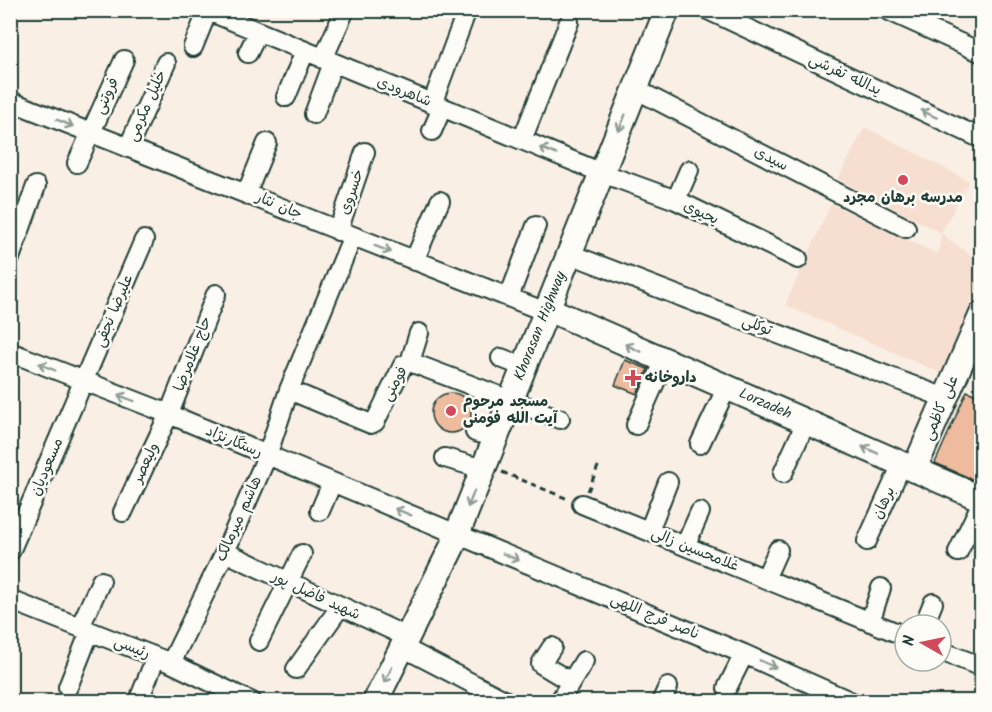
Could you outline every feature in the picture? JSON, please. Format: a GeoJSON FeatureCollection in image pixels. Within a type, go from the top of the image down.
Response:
{"type":"FeatureCollection","features":[{"type":"Feature","properties":{"kind":"main road","name":"Khorasan Highway"},"geometry":{"type":"LineString","coordinates":[[375,702],[457,534],[484,467],[485,435],[512,400],[667,10]]}},
{"type":"Feature","properties":{"kind":"main road","name":"Lorzadeh"},"geometry":{"type":"LineString","coordinates":[[547,310],[727,387],[981,501]]}},
{"type":"Feature","properties":{"kind":"main road","name":"علی کاظمی"},"geometry":{"type":"LineString","coordinates":[[908,467],[945,398],[981,314]]}},
{"type":"Feature","properties":{"kind":"street"},"geometry":{"type":"LineString","coordinates":[[314,114],[345,10]]}},
{"type":"Feature","properties":{"kind":"street"},"geometry":{"type":"LineString","coordinates":[[432,131],[437,106],[467,10]]}},
{"type":"Feature","properties":{"kind":"street","name":"یدالله تفرشی"},"geometry":{"type":"LineString","coordinates":[[708,10],[981,138]]}},
{"type":"Feature","properties":{"kind":"street"},"geometry":{"type":"LineString","coordinates":[[887,10],[981,52]]}},
{"type":"Feature","properties":{"kind":"street"},"geometry":{"type":"LineString","coordinates":[[193,47],[207,11]]}},
{"type":"Feature","properties":{"kind":"street","name":"شاهرودی"},"geometry":{"type":"LineString","coordinates":[[207,11],[602,174]]}},
{"type":"Feature","properties":{"kind":"street"},"geometry":{"type":"LineString","coordinates":[[522,141],[568,22]]}},
{"type":"Feature","properties":{"kind":"street"},"geometry":{"type":"LineString","coordinates":[[248,53],[258,32]]}},
{"type":"Feature","properties":{"kind":"street"},"geometry":{"type":"LineString","coordinates":[[286,97],[305,51]]}},
{"type":"Feature","properties":{"kind":"street","name":"فروتنی"},"geometry":{"type":"LineString","coordinates":[[77,164],[124,60]]}},
{"type":"Feature","properties":{"kind":"street","name":"خلیل مکرمی"},"geometry":{"type":"LineString","coordinates":[[128,148],[166,63]]}},
{"type":"Feature","properties":{"kind":"street","name":"سیدی"},"geometry":{"type":"LineString","coordinates":[[636,89],[906,228]]}},
{"type":"Feature","properties":{"kind":"street","name":"جان نثار"},"geometry":{"type":"LineString","coordinates":[[10,102],[247,192],[414,261],[547,310]]}},
{"type":"Feature","properties":{"kind":"street"},"geometry":{"type":"LineString","coordinates":[[247,192],[267,143]]}},
{"type":"Feature","properties":{"kind":"street","name":"خسروی"},"geometry":{"type":"LineString","coordinates":[[345,234],[365,152]]}},
{"type":"Feature","properties":{"kind":"street"},"geometry":{"type":"LineString","coordinates":[[676,201],[689,170]]}},
{"type":"Feature","properties":{"kind":"street","name":"یحیوی"},"geometry":{"type":"LineString","coordinates":[[602,174],[676,201],[798,258]]}},
{"type":"Feature","properties":{"kind":"street"},"geometry":{"type":"LineString","coordinates":[[10,258],[36,186]]}},
{"type":"Feature","properties":{"kind":"street"},"geometry":{"type":"LineString","coordinates":[[414,261],[440,201]]}},
{"type":"Feature","properties":{"kind":"street"},"geometry":{"type":"LineString","coordinates":[[509,297],[536,226]]}},
{"type":"Feature","properties":{"kind":"street","name":"هاشم میرمالک"},"geometry":{"type":"LineString","coordinates":[[138,702],[225,552],[267,456],[345,234]]}},
{"type":"Feature","properties":{"kind":"street","name":"علیرضا نجفی"},"geometry":{"type":"LineString","coordinates":[[83,382],[144,240]]}},
{"type":"Feature","properties":{"kind":"street","name":"توکلی"},"geometry":{"type":"LineString","coordinates":[[570,254],[945,398]]}},
{"type":"Feature","properties":{"kind":"street","name":"حاج غلامرضا"},"geometry":{"type":"LineString","coordinates":[[169,414],[216,294]]}},
{"type":"Feature","properties":{"kind":"street"},"geometry":{"type":"LineString","coordinates":[[410,362],[419,333]]}},
{"type":"Feature","properties":{"kind":"street","name":"رستگارنژاد"},"geometry":{"type":"LineString","coordinates":[[10,352],[169,414],[457,534]]}},
{"type":"Feature","properties":{"kind":"street"},"geometry":{"type":"LineString","coordinates":[[501,358],[524,366]]}},
{"type":"Feature","properties":{"kind":"street","name":"فومنی"},"geometry":{"type":"LineString","coordinates":[[289,390],[371,424],[375,422],[403,365],[410,362],[560,418]]}},
{"type":"Feature","properties":{"kind":"street"},"geometry":{"type":"LineString","coordinates":[[636,425],[664,362]]}},
{"type":"Feature","properties":{"kind":"street","name":"مسعودیان"},"geometry":{"type":"LineString","coordinates":[[10,552],[83,382]]}},
{"type":"Feature","properties":{"kind":"street"},"geometry":{"type":"LineString","coordinates":[[700,444],[727,387]]}},
{"type":"Feature","properties":{"kind":"street","name":"ولیعصر"},"geometry":{"type":"LineString","coordinates":[[123,512],[169,414]]}},
{"type":"Feature","properties":{"kind":"street"},"geometry":{"type":"LineString","coordinates":[[783,473],[806,422]]}},
{"type":"Feature","properties":{"kind":"street"},"geometry":{"type":"LineString","coordinates":[[446,458],[484,467]]}},
{"type":"Feature","properties":{"kind":"street","name":"برهان"},"geometry":{"type":"LineString","coordinates":[[867,541],[908,467]]}},
{"type":"Feature","properties":{"kind":"street"},"geometry":{"type":"LineString","coordinates":[[649,531],[668,482]]}},
{"type":"Feature","properties":{"kind":"street"},"geometry":{"type":"LineString","coordinates":[[320,511],[332,483]]}},
{"type":"Feature","properties":{"kind":"street"},"geometry":{"type":"LineString","coordinates":[[958,552],[981,501]]}},
{"type":"Feature","properties":{"kind":"street","name":"غلامحسین زالی"},"geometry":{"type":"LineString","coordinates":[[582,504],[893,631]]}},
{"type":"Feature","properties":{"kind":"street"},"geometry":{"type":"LineString","coordinates":[[685,546],[700,512]]}},
{"type":"Feature","properties":{"kind":"street","name":"ناصر فرج اللهی"},"geometry":{"type":"LineString","coordinates":[[457,534],[744,654],[820,695],[852,702]]}},
{"type":"Feature","properties":{"kind":"street"},"geometry":{"type":"LineString","coordinates":[[765,579],[778,550]]}},
{"type":"Feature","properties":{"kind":"street","name":"شهید فاضل پور"},"geometry":{"type":"LineString","coordinates":[[225,552],[340,607],[508,702]]}},
{"type":"Feature","properties":{"kind":"street"},"geometry":{"type":"LineString","coordinates":[[259,641],[302,554]]}},
{"type":"Feature","properties":{"kind":"street"},"geometry":{"type":"LineString","coordinates":[[68,687],[101,581]]}},
{"type":"Feature","properties":{"kind":"street"},"geometry":{"type":"LineString","coordinates":[[870,622],[881,588]]}},
{"type":"Feature","properties":{"kind":"street","name":"رئیسی"},"geometry":{"type":"LineString","coordinates":[[10,600],[163,660],[252,702]]}},
{"type":"Feature","properties":{"kind":"street"},"geometry":{"type":"LineString","coordinates":[[929,613],[933,603]]}},
{"type":"Feature","properties":{"kind":"street"},"geometry":{"type":"LineString","coordinates":[[296,669],[340,607]]}},
{"type":"Feature","properties":{"kind":"street"},"geometry":{"type":"LineString","coordinates":[[552,647],[542,664],[571,682]]}},
{"type":"Feature","properties":{"kind":"street"},"geometry":{"type":"LineString","coordinates":[[727,688],[744,654]]}},
{"type":"Feature","properties":{"kind":"street"},"geometry":{"type":"LineString","coordinates":[[953,656],[981,667]]}},
{"type":"Feature","properties":{"kind":"street"},"geometry":{"type":"LineString","coordinates":[[559,702],[584,661]]}},
{"type":"Feature","properties":{"kind":"path"},"geometry":{"type":"LineString","coordinates":[[484,467],[582,504],[599,464]]}},
{"type":"Feature","properties":{"kind":"shaded area","name":"مدرسه برهان مجرد"},"geometry":{"type":"Polygon","coordinates":[[[865,127],[969,181],[941,233],[838,179],[865,127]]]}},
{"type":"Feature","properties":{"kind":"shaded area"},"geometry":{"type":"Polygon","coordinates":[[[831,204],[938,254],[941,233],[981,263],[981,280],[941,373],[785,305],[831,204]]]}},
{"type":"Feature","properties":{"kind":"building","name":"داروخانه"},"geometry":{"type":"Polygon","coordinates":[[[625,360],[648,369],[637,394],[615,385],[625,360]]]}},
{"type":"Feature","properties":{"kind":"building"},"geometry":{"type":"Polygon","coordinates":[[[967,391],[981,397],[981,483],[935,463],[967,391]]]}},
{"type":"Feature","properties":{"kind":"building","name":"مسجد مرحوم آیت الله فومنی"},"geometry":{"type":"Polygon","coordinates":[[[451,393],[465,399],[471,413],[465,427],[451,433],[437,427],[431,413],[437,399],[451,393]]]}},
{"type":"Feature","properties":{"kind":"place","name":"مدرسه برهان مجرد"},"geometry":{"type":"Point","coordinates":[903,180]}},
{"type":"Feature","properties":{"kind":"place","name":"داروخانه"},"geometry":{"type":"Point","coordinates":[633,378]}},
{"type":"Feature","properties":{"kind":"place","name":"مسجد مرحوم آیت الله فومنی"},"geometry":{"type":"Point","coordinates":[451,411]}}]}
